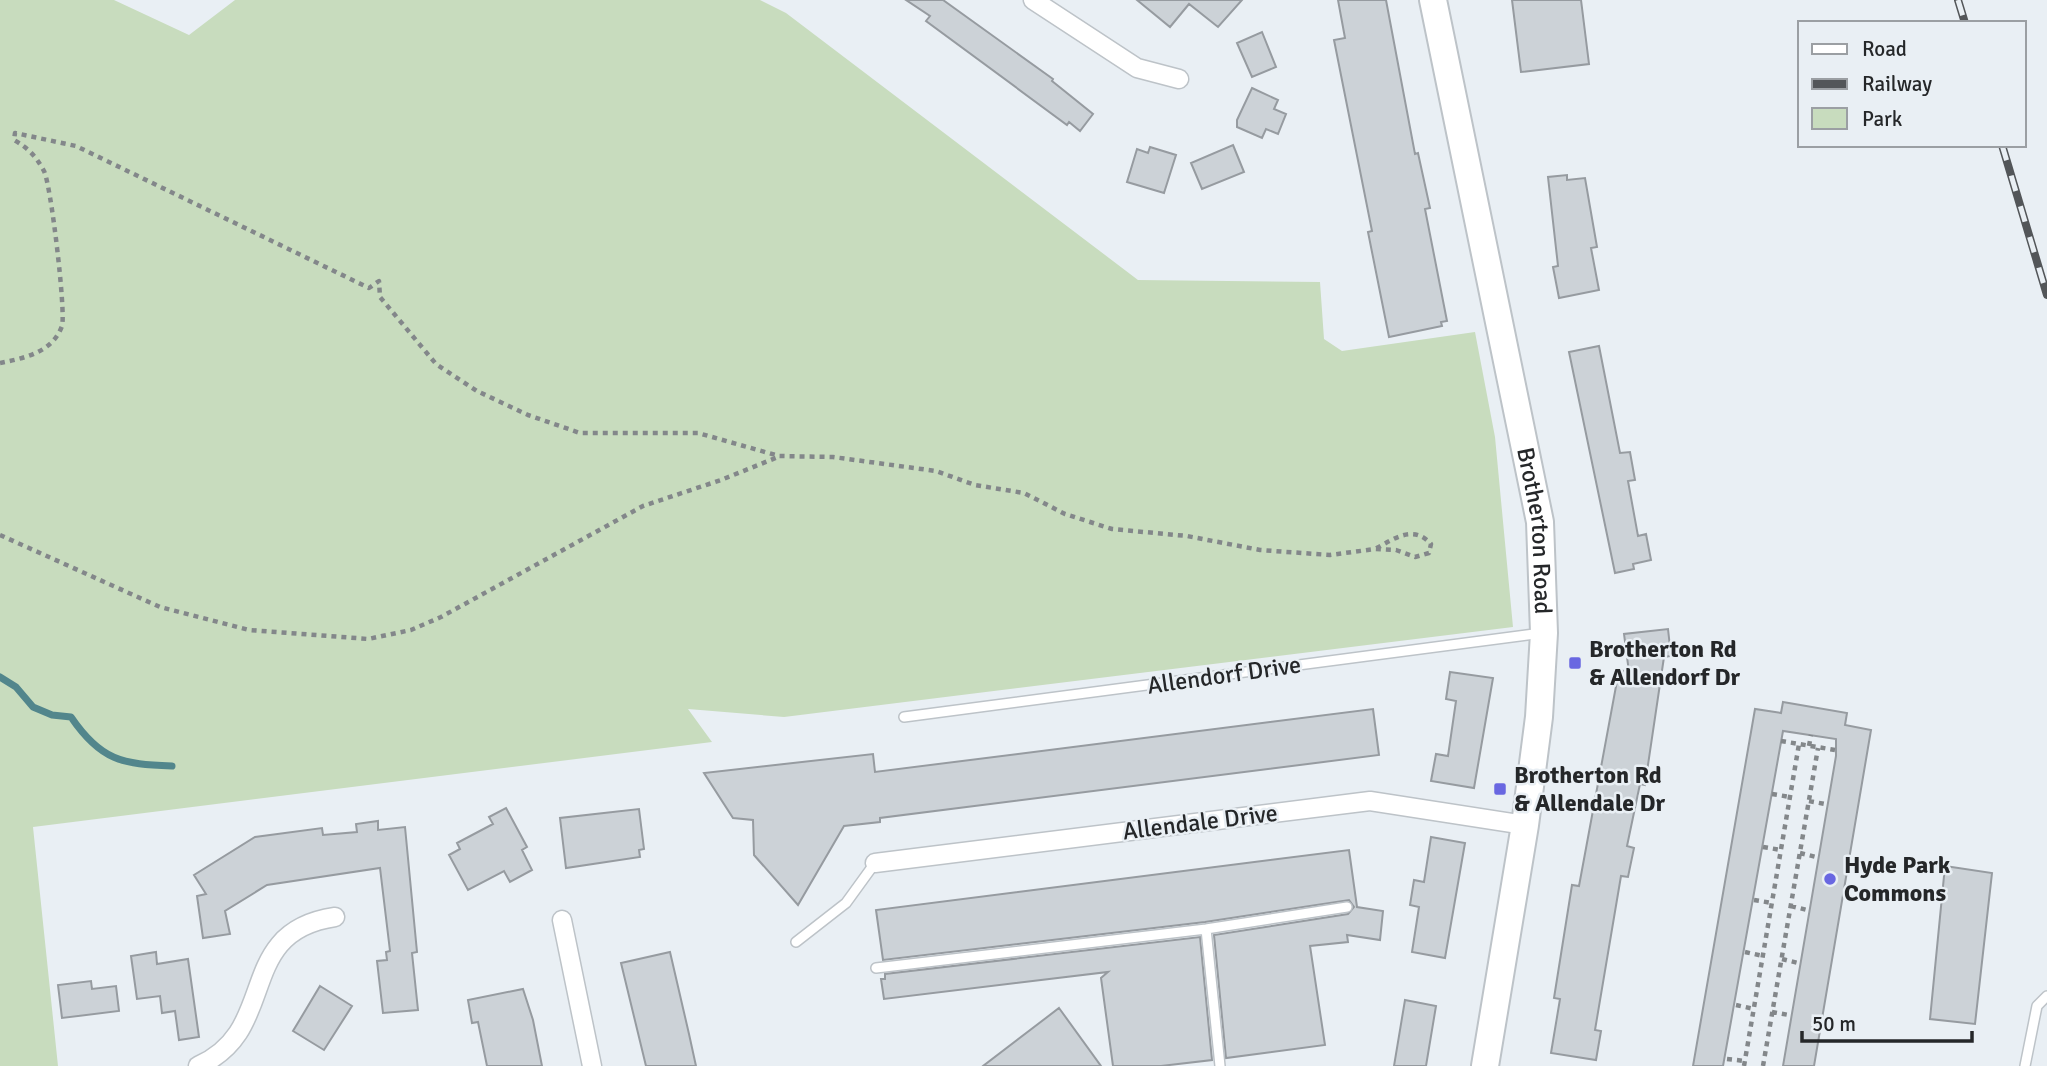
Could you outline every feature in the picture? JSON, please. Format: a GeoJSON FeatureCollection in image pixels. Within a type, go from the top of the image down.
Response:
{"type":"FeatureCollection","features":[{"type":"Feature","properties":{"kind":"street"},"geometry":{"type":"LineString","coordinates":[[1033,0],[1137,68],[1179,79]]}},
{"type":"Feature","properties":{"kind":"street","name":"Brotherton Road"},"geometry":{"type":"LineString","coordinates":[[1433,0],[1539,522],[1544,633],[1539,717],[1525,825],[1485,1066]]}},
{"type":"Feature","properties":{"kind":"street","name":"Allendale Drive"},"geometry":{"type":"LineString","coordinates":[[875,863],[1370,801],[1525,825]]}},
{"type":"Feature","properties":{"kind":"street"},"geometry":{"type":"LineString","coordinates":[[198,1066],[226,1049],[240,1033],[250,1015],[265,965],[280,943],[300,926],[335,917]]}},
{"type":"Feature","properties":{"kind":"street"},"geometry":{"type":"LineString","coordinates":[[562,920],[592,1066]]}},
{"type":"Feature","properties":{"kind":"lane","name":"Allendorf Drive"},"geometry":{"type":"LineString","coordinates":[[904,717],[1544,633]]}},
{"type":"Feature","properties":{"kind":"lane"},"geometry":{"type":"LineString","coordinates":[[796,942],[846,903],[875,863]]}},
{"type":"Feature","properties":{"kind":"lane"},"geometry":{"type":"LineString","coordinates":[[876,968],[1206,929],[1348,907]]}},
{"type":"Feature","properties":{"kind":"lane"},"geometry":{"type":"LineString","coordinates":[[1206,929],[1220,1066]]}},
{"type":"Feature","properties":{"kind":"lane"},"geometry":{"type":"LineString","coordinates":[[2025,1066],[2037,1006],[2047,996]]}},
{"type":"Feature","properties":{"kind":"path"},"geometry":{"type":"LineString","coordinates":[[0,363],[42,352],[62,327],[64,293],[45,173],[30,149],[14,140],[15,133],[28,133],[76,146],[369,288],[379,281],[380,297],[436,364],[477,391],[528,415],[580,433],[698,433],[779,457],[833,457],[936,471],[975,485],[1024,493],[1065,514],[1112,529],[1330,555],[1375,549],[1396,550],[1415,556],[1429,552],[1431,544],[1423,535],[1412,533],[1375,549]]}},
{"type":"Feature","properties":{"kind":"path"},"geometry":{"type":"LineString","coordinates":[[0,535],[160,607],[249,630],[369,639],[411,630],[441,617],[643,506],[779,457]]}},
{"type":"Feature","properties":{"kind":"path"},"geometry":{"type":"LineString","coordinates":[[1809,746],[1811,735]]}},
{"type":"Feature","properties":{"kind":"path"},"geometry":{"type":"LineString","coordinates":[[1781,741],[1835,750]]}},
{"type":"Feature","properties":{"kind":"path"},"geometry":{"type":"LineString","coordinates":[[1727,1059],[1744,1064],[1799,744]]}},
{"type":"Feature","properties":{"kind":"path"},"geometry":{"type":"LineString","coordinates":[[1770,1066],[1763,1065],[1818,747]]}},
{"type":"Feature","properties":{"kind":"path"},"geometry":{"type":"LineString","coordinates":[[1772,794],[1790,797]]}},
{"type":"Feature","properties":{"kind":"path"},"geometry":{"type":"LineString","coordinates":[[1809,801],[1825,804]]}},
{"type":"Feature","properties":{"kind":"path"},"geometry":{"type":"LineString","coordinates":[[1763,847],[1781,850]]}},
{"type":"Feature","properties":{"kind":"path"},"geometry":{"type":"LineString","coordinates":[[1800,853],[1816,857]]}},
{"type":"Feature","properties":{"kind":"path"},"geometry":{"type":"LineString","coordinates":[[1754,900],[1772,903]]}},
{"type":"Feature","properties":{"kind":"path"},"geometry":{"type":"LineString","coordinates":[[1791,906],[1807,910]]}},
{"type":"Feature","properties":{"kind":"path"},"geometry":{"type":"LineString","coordinates":[[1745,953],[1763,956]]}},
{"type":"Feature","properties":{"kind":"path"},"geometry":{"type":"LineString","coordinates":[[1781,959],[1798,963]]}},
{"type":"Feature","properties":{"kind":"path"},"geometry":{"type":"LineString","coordinates":[[1736,1006],[1754,1009]]}},
{"type":"Feature","properties":{"kind":"path"},"geometry":{"type":"LineString","coordinates":[[1772,1012],[1789,1014]]}},
{"type":"Feature","properties":{"kind":"green space"},"geometry":{"type":"Polygon","coordinates":[[[0,0],[114,0],[189,35],[235,0],[760,0],[786,13],[1138,280],[1320,282],[1324,339],[1342,351],[1475,332],[1495,437],[1513,627],[784,717],[688,709],[712,742],[33,827],[58,1066],[0,1066],[0,0]]]}},
{"type":"Feature","properties":{"kind":"building"},"geometry":{"type":"Polygon","coordinates":[[[906,0],[943,0],[1053,79],[1052,81],[1093,114],[1080,131],[1069,122],[1067,125],[926,21],[930,16],[906,0]]]}},
{"type":"Feature","properties":{"kind":"building"},"geometry":{"type":"Polygon","coordinates":[[[1137,0],[1242,0],[1218,27],[1189,4],[1170,27],[1137,0]]]}},
{"type":"Feature","properties":{"kind":"building"},"geometry":{"type":"Polygon","coordinates":[[[1338,0],[1386,0],[1415,154],[1418,153],[1430,208],[1425,209],[1447,321],[1441,322],[1442,326],[1389,337],[1368,232],[1372,231],[1334,40],[1345,38],[1338,0]]]}},
{"type":"Feature","properties":{"kind":"building"},"geometry":{"type":"Polygon","coordinates":[[[1512,0],[1581,0],[1589,64],[1521,72],[1512,0]]]}},
{"type":"Feature","properties":{"kind":"building"},"geometry":{"type":"Polygon","coordinates":[[[1262,32],[1276,67],[1252,77],[1237,43],[1262,32]]]}},
{"type":"Feature","properties":{"kind":"building"},"geometry":{"type":"Polygon","coordinates":[[[1252,88],[1278,100],[1274,109],[1286,114],[1278,134],[1266,129],[1262,138],[1237,127],[1237,120],[1252,88]]]}},
{"type":"Feature","properties":{"kind":"building"},"geometry":{"type":"Polygon","coordinates":[[[1233,145],[1244,172],[1202,189],[1191,163],[1233,145]]]}},
{"type":"Feature","properties":{"kind":"building"},"geometry":{"type":"Polygon","coordinates":[[[1150,147],[1176,155],[1164,193],[1127,182],[1137,149],[1148,153],[1150,147]]]}},
{"type":"Feature","properties":{"kind":"building"},"geometry":{"type":"Polygon","coordinates":[[[1567,175],[1567,180],[1585,178],[1597,247],[1591,248],[1599,290],[1559,298],[1553,267],[1558,266],[1548,177],[1567,175]]]}},
{"type":"Feature","properties":{"kind":"building"},"geometry":{"type":"Polygon","coordinates":[[[1599,346],[1620,453],[1630,452],[1635,480],[1628,481],[1638,536],[1646,534],[1651,560],[1633,564],[1634,569],[1615,573],[1569,352],[1599,346]]]}},
{"type":"Feature","properties":{"kind":"building"},"geometry":{"type":"Polygon","coordinates":[[[1668,629],[1671,656],[1664,657],[1645,785],[1640,784],[1627,846],[1634,848],[1628,877],[1621,876],[1595,1030],[1601,1031],[1596,1060],[1551,1053],[1560,999],[1554,998],[1572,885],[1579,886],[1619,670],[1629,672],[1624,634],[1668,629]]]}},
{"type":"Feature","properties":{"kind":"building"},"geometry":{"type":"Polygon","coordinates":[[[1450,672],[1493,678],[1474,788],[1431,781],[1436,754],[1448,756],[1456,701],[1446,699],[1450,672]]]}},
{"type":"Feature","properties":{"kind":"building","name":"Hyde Park Commons"},"geometry":{"type":"Polygon","coordinates":[[[1783,702],[1847,713],[1845,725],[1871,730],[1814,1066],[1783,1066],[1836,756],[1836,739],[1783,731],[1723,1066],[1693,1066],[1755,709],[1781,713],[1783,702]]]}},
{"type":"Feature","properties":{"kind":"building"},"geometry":{"type":"Polygon","coordinates":[[[1373,709],[1379,755],[880,818],[880,822],[844,826],[798,905],[754,855],[753,820],[733,818],[704,773],[873,754],[875,772],[1373,709]]]}},
{"type":"Feature","properties":{"kind":"building"},"geometry":{"type":"Polygon","coordinates":[[[506,808],[527,847],[522,850],[532,870],[510,882],[504,871],[468,890],[449,855],[460,849],[457,843],[493,824],[489,817],[506,808]]]}},
{"type":"Feature","properties":{"kind":"building"},"geometry":{"type":"Polygon","coordinates":[[[639,809],[644,849],[639,850],[640,857],[566,868],[560,818],[639,809]]]}},
{"type":"Feature","properties":{"kind":"building"},"geometry":{"type":"Polygon","coordinates":[[[378,821],[378,830],[405,827],[417,952],[412,953],[418,1010],[383,1013],[377,961],[387,960],[386,952],[390,951],[380,868],[267,885],[225,911],[230,934],[203,938],[197,896],[206,894],[194,875],[255,837],[322,828],[323,835],[357,832],[356,824],[378,821]]]}},
{"type":"Feature","properties":{"kind":"building"},"geometry":{"type":"Polygon","coordinates":[[[1431,837],[1465,843],[1445,958],[1412,952],[1419,907],[1410,905],[1414,880],[1424,882],[1431,837]]]}},
{"type":"Feature","properties":{"kind":"building"},"geometry":{"type":"Polygon","coordinates":[[[1349,850],[1357,907],[1383,911],[1380,940],[1347,935],[1348,942],[1310,946],[1325,1045],[1226,1058],[1214,935],[1348,914],[1354,907],[1349,900],[1205,922],[883,960],[876,910],[1349,850]]]}},
{"type":"Feature","properties":{"kind":"building"},"geometry":{"type":"Polygon","coordinates":[[[1945,866],[1992,873],[1975,1024],[1930,1019],[1945,866]]]}},
{"type":"Feature","properties":{"kind":"building"},"geometry":{"type":"Polygon","coordinates":[[[1200,937],[1212,1060],[1161,1066],[1113,1066],[1101,978],[1108,972],[884,999],[881,979],[885,979],[885,974],[1200,937]]]}},
{"type":"Feature","properties":{"kind":"building"},"geometry":{"type":"Polygon","coordinates":[[[156,952],[157,964],[188,959],[199,1037],[179,1040],[175,1011],[162,1013],[160,996],[137,999],[131,956],[156,952]]]}},
{"type":"Feature","properties":{"kind":"building"},"geometry":{"type":"Polygon","coordinates":[[[670,952],[696,1066],[646,1066],[621,963],[670,952]]]}},
{"type":"Feature","properties":{"kind":"building"},"geometry":{"type":"Polygon","coordinates":[[[91,981],[92,989],[116,986],[119,1011],[62,1018],[58,985],[91,981]]]}},
{"type":"Feature","properties":{"kind":"building"},"geometry":{"type":"Polygon","coordinates":[[[320,986],[352,1006],[324,1050],[293,1031],[320,986]]]}},
{"type":"Feature","properties":{"kind":"building"},"geometry":{"type":"Polygon","coordinates":[[[523,989],[533,1020],[542,1066],[487,1066],[478,1022],[472,1023],[468,1000],[523,989]]]}},
{"type":"Feature","properties":{"kind":"building"},"geometry":{"type":"Polygon","coordinates":[[[1405,1000],[1436,1006],[1426,1066],[1394,1066],[1405,1000]]]}},
{"type":"Feature","properties":{"kind":"building"},"geometry":{"type":"Polygon","coordinates":[[[1059,1008],[1101,1066],[983,1066],[1059,1008]]]}},
{"type":"Feature","properties":{"kind":"waterway"},"geometry":{"type":"LineString","coordinates":[[0,677],[16,687],[33,707],[52,715],[71,717],[92,743],[114,757],[139,764],[172,766]]}},
{"type":"Feature","properties":{"kind":"railway"},"geometry":{"type":"LineString","coordinates":[[1958,0],[1964,21]]}},
{"type":"Feature","properties":{"kind":"railway"},"geometry":{"type":"LineString","coordinates":[[2003,147],[2047,295]]}},
{"type":"Feature","properties":{"kind":"place","name":"Brotherton Rd & Allendorf Dr"},"geometry":{"type":"Point","coordinates":[1575,663]}},
{"type":"Feature","properties":{"kind":"place","name":"Brotherton Rd & Allendale Dr"},"geometry":{"type":"Point","coordinates":[1500,789]}},
{"type":"Feature","properties":{"kind":"place","name":"Hyde Park Commons"},"geometry":{"type":"Point","coordinates":[1830,879]}}]}
